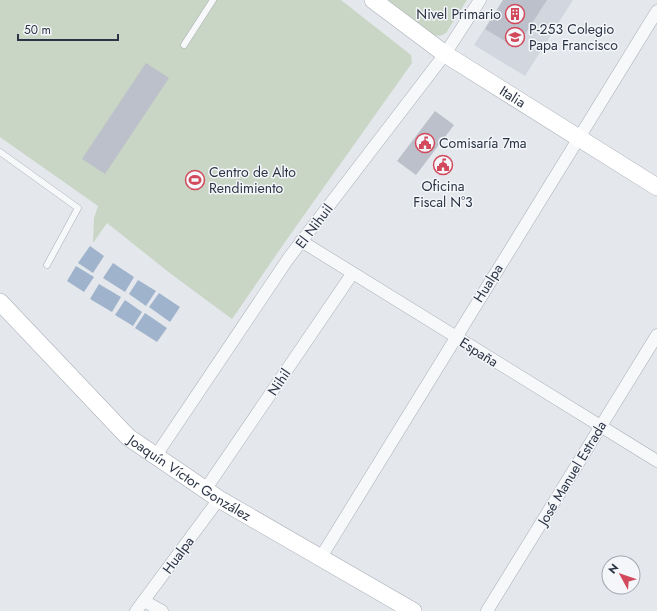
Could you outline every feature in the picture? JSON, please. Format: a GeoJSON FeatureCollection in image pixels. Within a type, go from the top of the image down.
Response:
{"type":"FeatureCollection","features":[{"type":"Feature","properties":{"kind":"main road","name":"Italia"},"geometry":{"type":"LineString","coordinates":[[373,0],[445,54],[657,187]]}},
{"type":"Feature","properties":{"kind":"main road","name":"Joaquín Víctor González"},"geometry":{"type":"LineString","coordinates":[[0,302],[128,437],[155,457],[219,499],[322,557],[413,611]]}},
{"type":"Feature","properties":{"kind":"street","name":"El Nihuil"},"geometry":{"type":"LineString","coordinates":[[155,457],[302,241],[445,54],[480,0]]}},
{"type":"Feature","properties":{"kind":"street","name":"Hualpa"},"geometry":{"type":"LineString","coordinates":[[322,557],[455,337],[657,11]]}},
{"type":"Feature","properties":{"kind":"street","name":"España"},"geometry":{"type":"LineString","coordinates":[[302,241],[352,274],[657,461]]}},
{"type":"Feature","properties":{"kind":"street","name":"Nihil"},"geometry":{"type":"LineString","coordinates":[[205,490],[352,274]]}},
{"type":"Feature","properties":{"kind":"street","name":"José Manuel Estrada"},"geometry":{"type":"LineString","coordinates":[[487,611],[657,335]]}},
{"type":"Feature","properties":{"kind":"street","name":"Hualpa"},"geometry":{"type":"LineString","coordinates":[[140,606],[219,499]]}},
{"type":"Feature","properties":{"kind":"street"},"geometry":{"type":"LineString","coordinates":[[140,606],[162,611]]}},
{"type":"Feature","properties":{"kind":"lane"},"geometry":{"type":"LineString","coordinates":[[184,44],[213,0]]}},
{"type":"Feature","properties":{"kind":"lane"},"geometry":{"type":"LineString","coordinates":[[0,152],[78,208],[47,265]]}},
{"type":"Feature","properties":{"kind":"shaded area","name":"P-253 Colegio Papa Francisco"},"geometry":{"type":"Polygon","coordinates":[[[503,0],[573,0],[525,76],[474,45],[503,0]]]}},
{"type":"Feature","properties":{"kind":"green space","name":"Centro de Alto Rendimiento"},"geometry":{"type":"Polygon","coordinates":[[[0,0],[341,0],[411,55],[412,63],[232,319],[171,274],[107,223],[93,243],[94,218],[98,206],[0,137],[0,0]]]}},
{"type":"Feature","properties":{"kind":"green space"},"geometry":{"type":"Polygon","coordinates":[[[387,0],[467,0],[446,33],[440,36],[434,35],[387,0]]]}},
{"type":"Feature","properties":{"kind":"water"},"geometry":{"type":"Polygon","coordinates":[[[90,246],[104,256],[93,273],[78,263],[90,246]]]}},
{"type":"Feature","properties":{"kind":"water"},"geometry":{"type":"Polygon","coordinates":[[[113,263],[134,277],[125,292],[103,278],[113,263]]]}},
{"type":"Feature","properties":{"kind":"water"},"geometry":{"type":"Polygon","coordinates":[[[76,266],[94,277],[84,292],[67,281],[76,266]]]}},
{"type":"Feature","properties":{"kind":"water"},"geometry":{"type":"Polygon","coordinates":[[[138,280],[156,291],[146,306],[129,294],[138,280]]]}},
{"type":"Feature","properties":{"kind":"water"},"geometry":{"type":"Polygon","coordinates":[[[99,284],[121,297],[112,312],[90,299],[99,284]]]}},
{"type":"Feature","properties":{"kind":"water"},"geometry":{"type":"Polygon","coordinates":[[[159,293],[180,307],[170,322],[149,307],[159,293]]]}},
{"type":"Feature","properties":{"kind":"water"},"geometry":{"type":"Polygon","coordinates":[[[125,300],[142,312],[133,326],[115,315],[125,300]]]}},
{"type":"Feature","properties":{"kind":"water"},"geometry":{"type":"Polygon","coordinates":[[[145,313],[167,328],[157,342],[135,328],[145,313]]]}},
{"type":"Feature","properties":{"kind":"building","name":"Nivel Primario"},"geometry":{"type":"Polygon","coordinates":[[[503,0],[547,0],[516,48],[485,29],[503,0]]]}},
{"type":"Feature","properties":{"kind":"building"},"geometry":{"type":"Polygon","coordinates":[[[146,63],[169,78],[105,174],[82,159],[146,63]]]}},
{"type":"Feature","properties":{"kind":"building","name":"Comisaría 7ma"},"geometry":{"type":"Polygon","coordinates":[[[435,111],[454,125],[416,175],[397,161],[435,111]]]}},
{"type":"Feature","properties":{"kind":"place","name":"Nivel Primario"},"geometry":{"type":"Point","coordinates":[515,14]}},
{"type":"Feature","properties":{"kind":"place","name":"P-253 Colegio Papa Francisco"},"geometry":{"type":"Point","coordinates":[515,37]}},
{"type":"Feature","properties":{"kind":"place","name":"Comisaría 7ma"},"geometry":{"type":"Point","coordinates":[425,143]}},
{"type":"Feature","properties":{"kind":"place","name":"Oficina Fiscal N°3"},"geometry":{"type":"Point","coordinates":[443,165]}},
{"type":"Feature","properties":{"kind":"place","name":"Centro de Alto Rendimiento"},"geometry":{"type":"Point","coordinates":[195,180]}}]}
